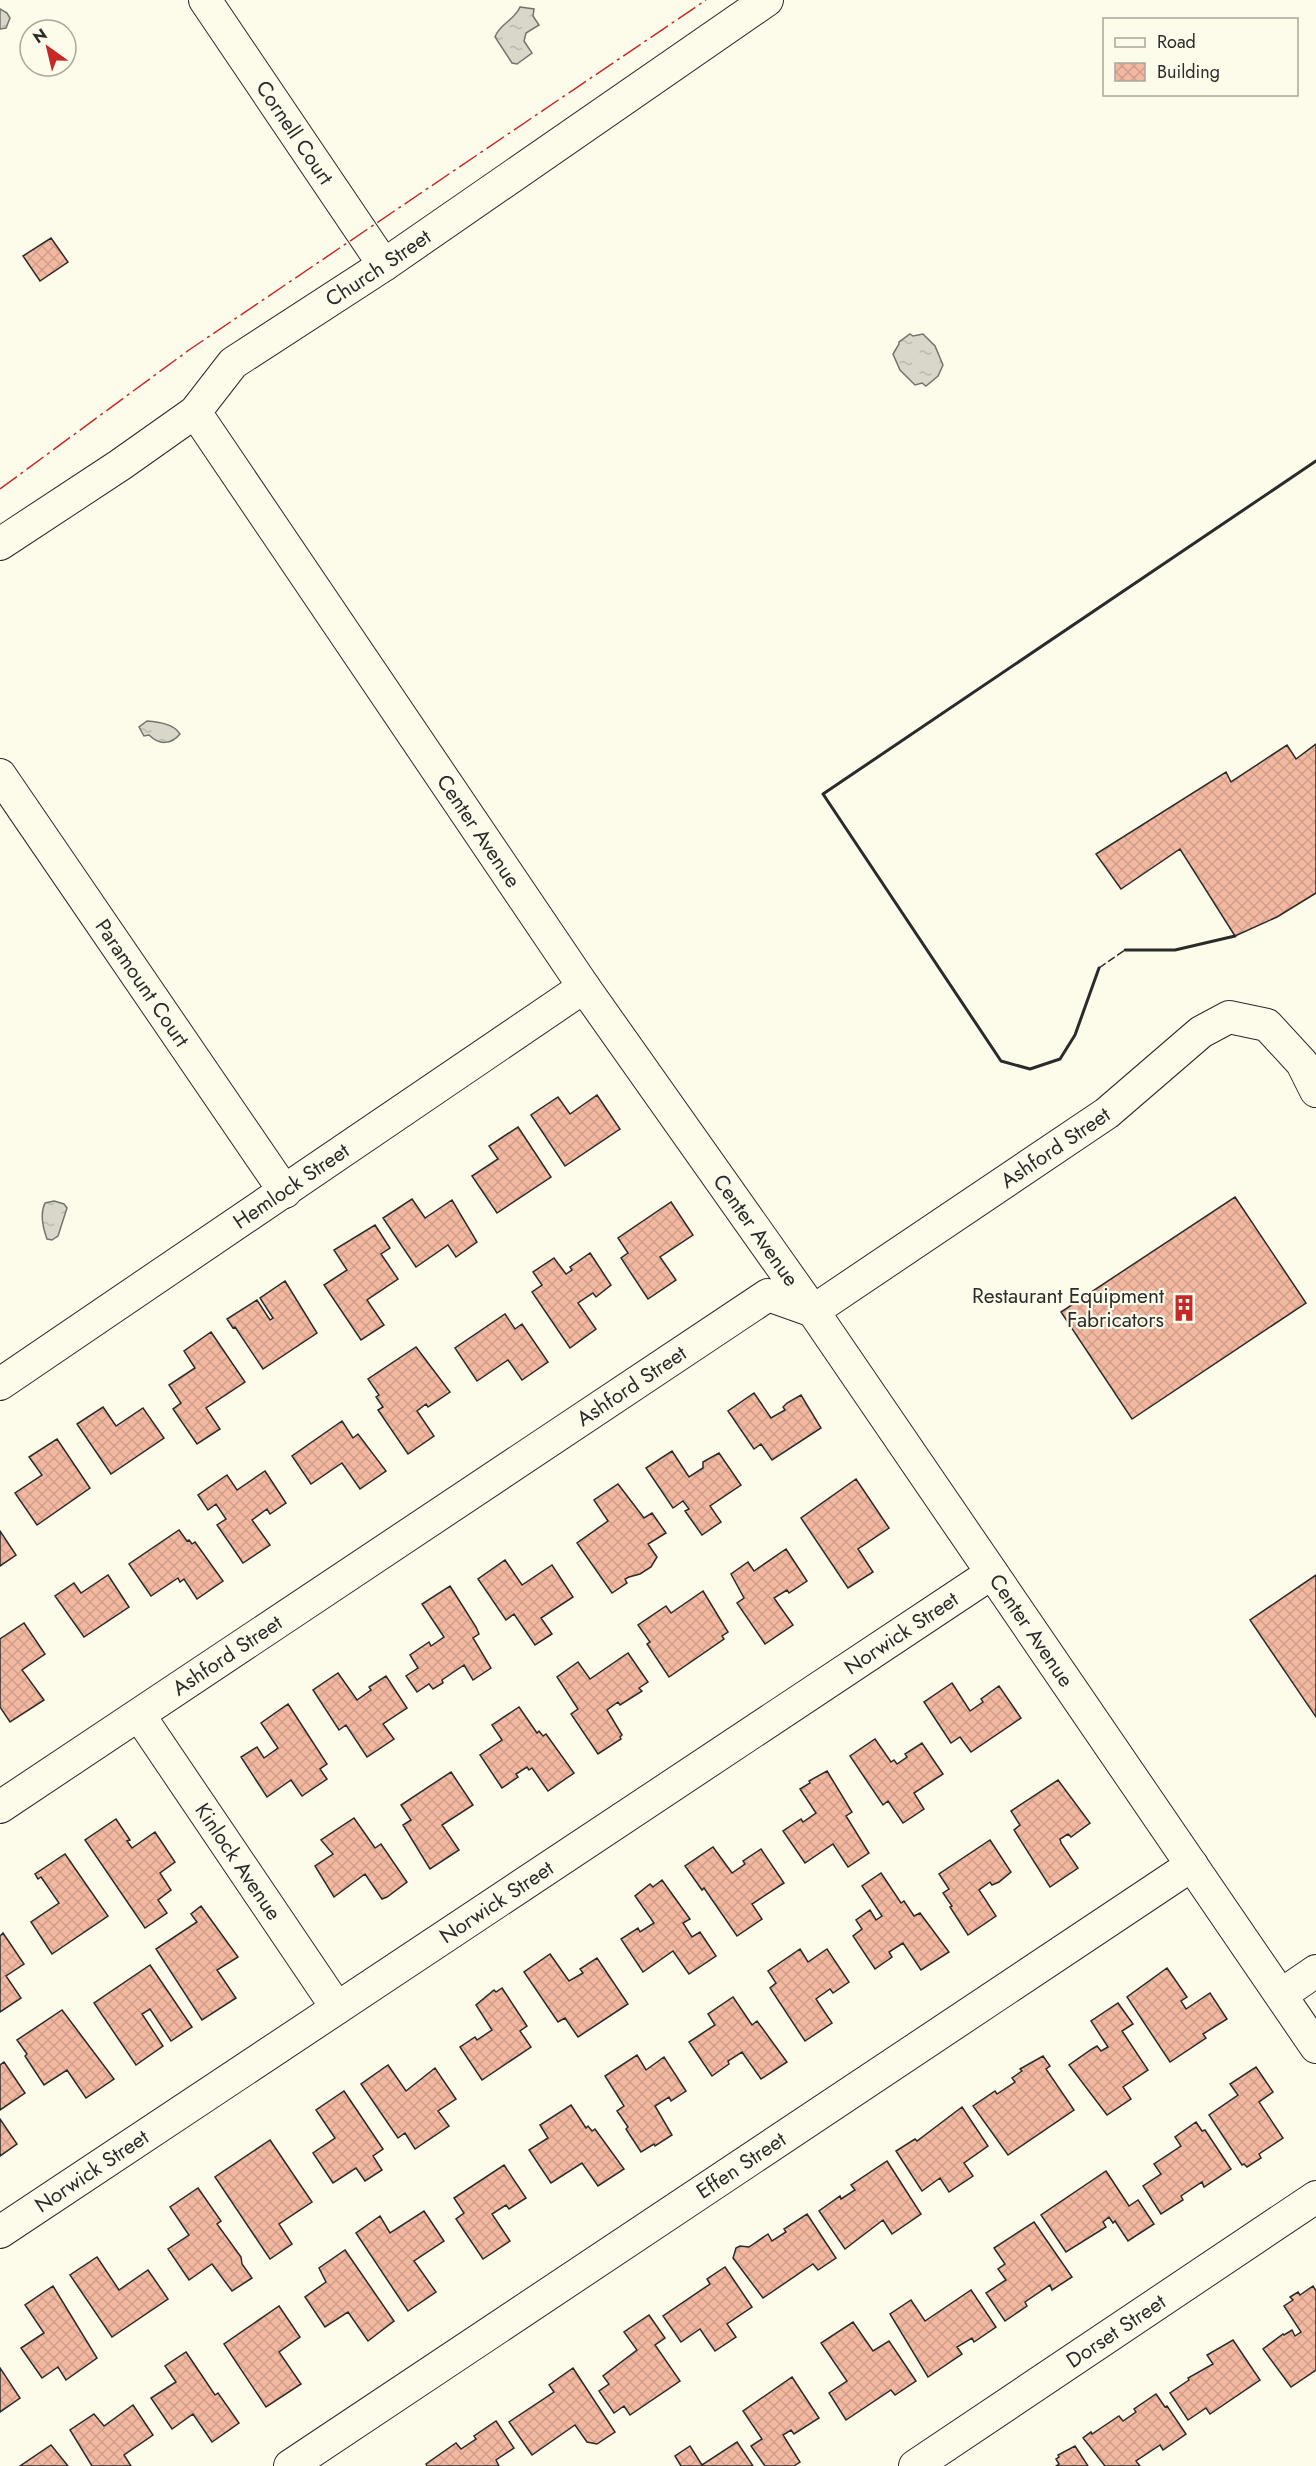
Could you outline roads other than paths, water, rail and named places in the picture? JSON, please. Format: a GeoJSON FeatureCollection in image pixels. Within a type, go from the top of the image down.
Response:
{"type":"FeatureCollection","features":[{"type":"Feature","properties":{"kind":"street","name":"Cornell Court"},"geometry":{"type":"LineString","coordinates":[[205,0],[384,265]]}},
{"type":"Feature","properties":{"kind":"street","name":"Church Street"},"geometry":{"type":"LineString","coordinates":[[0,544],[120,465],[195,412],[233,363],[384,265],[733,9],[767,0]]}},
{"type":"Feature","properties":{"kind":"street","name":"Center Avenue"},"geometry":{"type":"LineString","coordinates":[[195,412],[584,987],[813,1311],[1316,2047]]}},
{"type":"Feature","properties":{"kind":"street","name":"Paramount Court"},"geometry":{"type":"LineString","coordinates":[[0,775],[285,1192]]}},
{"type":"Feature","properties":{"kind":"street","name":"Hemlock Street"},"geometry":{"type":"LineString","coordinates":[[0,1384],[584,987]]}},
{"type":"Feature","properties":{"kind":"street","name":"Ashford Street"},"geometry":{"type":"LineString","coordinates":[[0,1807],[768,1295],[813,1311],[1107,1113],[1201,1032],[1229,1017],[1267,1024],[1302,1063],[1316,1091]]}},
{"type":"Feature","properties":{"kind":"street","name":"Norwick Street"},"geometry":{"type":"LineString","coordinates":[[0,2232],[992,1573]]}},
{"type":"Feature","properties":{"kind":"street","name":"Kinlock Avenue"},"geometry":{"type":"LineString","coordinates":[[140,1715],[337,2008]]}},
{"type":"Feature","properties":{"kind":"street","name":"Effen Street"},"geometry":{"type":"LineString","coordinates":[[290,2466],[1192,1865]]}},
{"type":"Feature","properties":{"kind":"street"},"geometry":{"type":"LineString","coordinates":[[1281,1995],[1316,1971]]}},
{"type":"Feature","properties":{"kind":"street","name":"Dorset Street"},"geometry":{"type":"LineString","coordinates":[[915,2466],[1316,2197]]}},
{"type":"Feature","properties":{"kind":"water"},"geometry":{"type":"Polygon","coordinates":[[[520,7],[534,9],[533,16],[539,25],[526,33],[524,41],[532,53],[517,64],[512,63],[495,37],[520,7]]]}},
{"type":"Feature","properties":{"kind":"water"},"geometry":{"type":"Polygon","coordinates":[[[0,9],[10,18],[6,28],[0,29],[0,9]]]}},
{"type":"Feature","properties":{"kind":"water"},"geometry":{"type":"Polygon","coordinates":[[[910,334],[913,336],[923,334],[935,346],[943,365],[938,376],[926,386],[922,383],[915,385],[900,370],[893,354],[899,342],[910,334]]]}},
{"type":"Feature","properties":{"kind":"water"},"geometry":{"type":"Polygon","coordinates":[[[147,721],[170,726],[180,734],[169,742],[157,741],[149,735],[144,736],[139,727],[147,721]]]}},
{"type":"Feature","properties":{"kind":"water"},"geometry":{"type":"Polygon","coordinates":[[[54,1201],[64,1204],[67,1208],[58,1236],[52,1240],[47,1239],[42,1216],[45,1203],[54,1201]]]}},
{"type":"Feature","properties":{"kind":"place","name":"Restaurant Equipment Fabricators"},"geometry":{"type":"Point","coordinates":[1184,1308]}}]}
